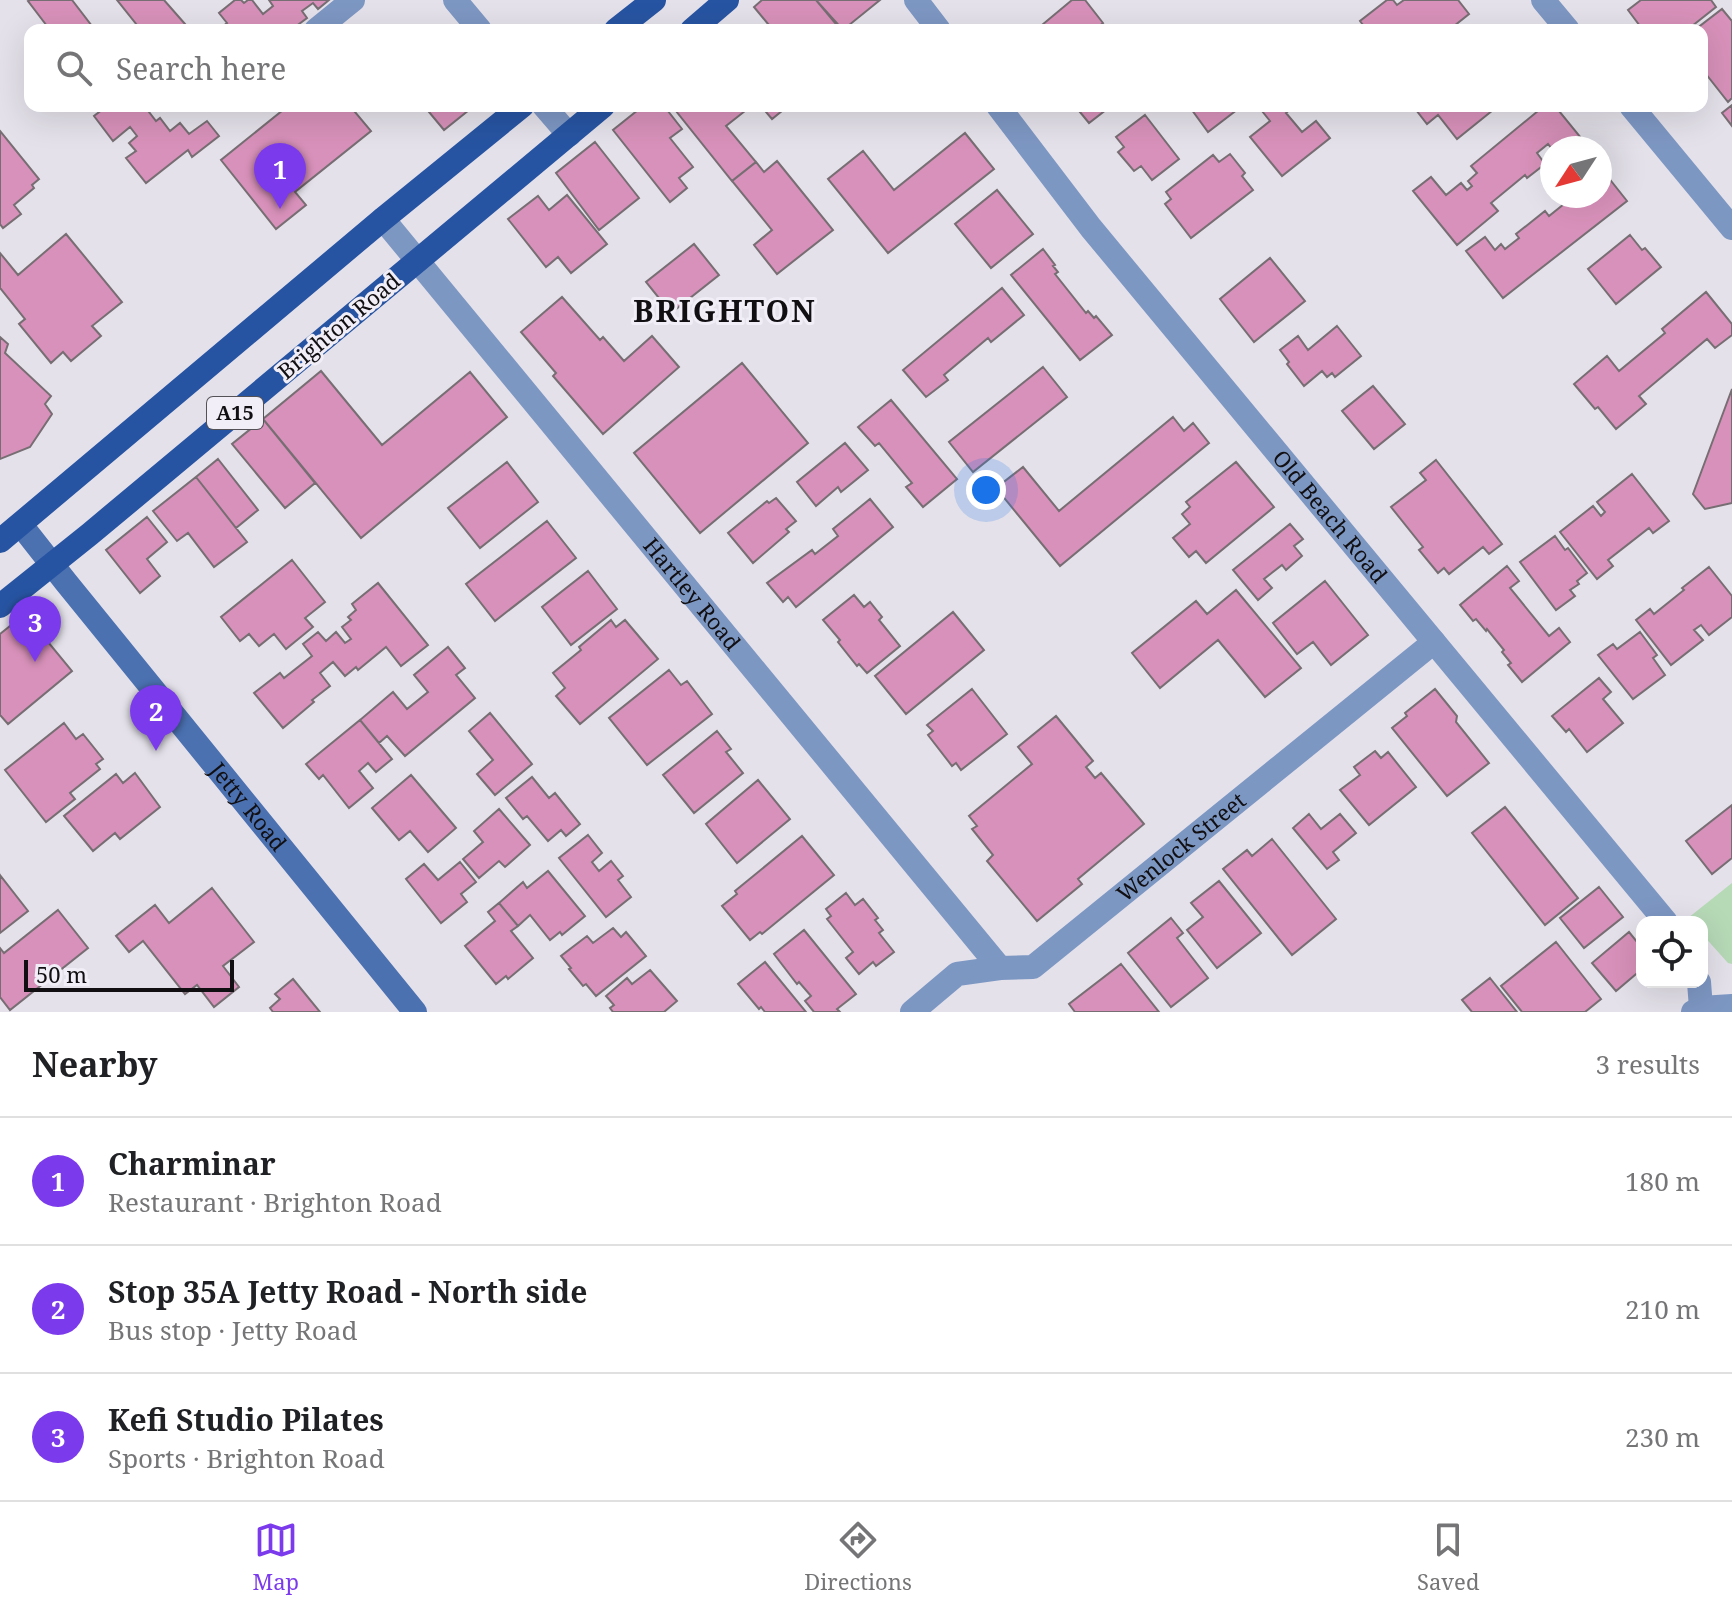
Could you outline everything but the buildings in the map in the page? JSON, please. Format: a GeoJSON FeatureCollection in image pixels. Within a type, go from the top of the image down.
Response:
{"type":"FeatureCollection","features":[{"type":"Feature","properties":{"kind":"main road"},"geometry":{"type":"LineString","coordinates":[[624,24],[654,0]]}},
{"type":"Feature","properties":{"kind":"main road"},"geometry":{"type":"LineString","coordinates":[[699,24],[727,0]]}},
{"type":"Feature","properties":{"kind":"main road","name":"A15"},"geometry":{"type":"LineString","coordinates":[[0,541],[515,112]]}},
{"type":"Feature","properties":{"kind":"main road","name":"Brighton Road"},"geometry":{"type":"LineString","coordinates":[[0,606],[596,112]]}},
{"type":"Feature","properties":{"kind":"street"},"geometry":{"type":"LineString","coordinates":[[323,24],[353,0]]}},
{"type":"Feature","properties":{"kind":"street"},"geometry":{"type":"LineString","coordinates":[[455,0],[475,24]]}},
{"type":"Feature","properties":{"kind":"street"},"geometry":{"type":"LineString","coordinates":[[916,0],[934,24]]}},
{"type":"Feature","properties":{"kind":"street"},"geometry":{"type":"LineString","coordinates":[[1543,0],[1563,24]]}},
{"type":"Feature","properties":{"kind":"street"},"geometry":{"type":"LineString","coordinates":[[549,112],[569,135]]}},
{"type":"Feature","properties":{"kind":"street","name":"Old Beach Road"},"geometry":{"type":"LineString","coordinates":[[1003,112],[1091,228],[1661,916]]}},
{"type":"Feature","properties":{"kind":"street"},"geometry":{"type":"LineString","coordinates":[[1636,112],[1732,228]]}},
{"type":"Feature","properties":{"kind":"street","name":"Hartley Road"},"geometry":{"type":"LineString","coordinates":[[383,219],[1000,968]]}},
{"type":"Feature","properties":{"kind":"street","name":"Jetty Road"},"geometry":{"type":"LineString","coordinates":[[21,525],[415,1012]]}},
{"type":"Feature","properties":{"kind":"street","name":"Wenlock Street"},"geometry":{"type":"LineString","coordinates":[[912,1012],[957,974],[1033,967],[1434,642]]}},
{"type":"Feature","properties":{"kind":"street"},"geometry":{"type":"LineString","coordinates":[[1699,988],[1697,1010],[1732,1006]]}},
{"type":"Feature","properties":{"kind":"green space"},"geometry":{"type":"Polygon","coordinates":[[[1732,883],[1732,964],[1708,941],[1708,916],[1691,916],[1732,883]]]}},
{"type":"Feature","properties":{"kind":"place","name":"Charminar"},"geometry":{"type":"Point","coordinates":[280,209]}},
{"type":"Feature","properties":{"kind":"place","name":"Kefi Studio Pilates"},"geometry":{"type":"Point","coordinates":[35,662]}},
{"type":"Feature","properties":{"kind":"place","name":"Stop 35A Jetty Road - North side"},"geometry":{"type":"Point","coordinates":[156,751]}},
{"type":"Feature","properties":{"kind":"district","name":"BRIGHTON"},"geometry":{"type":"Point","coordinates":[725,312]}}]}
